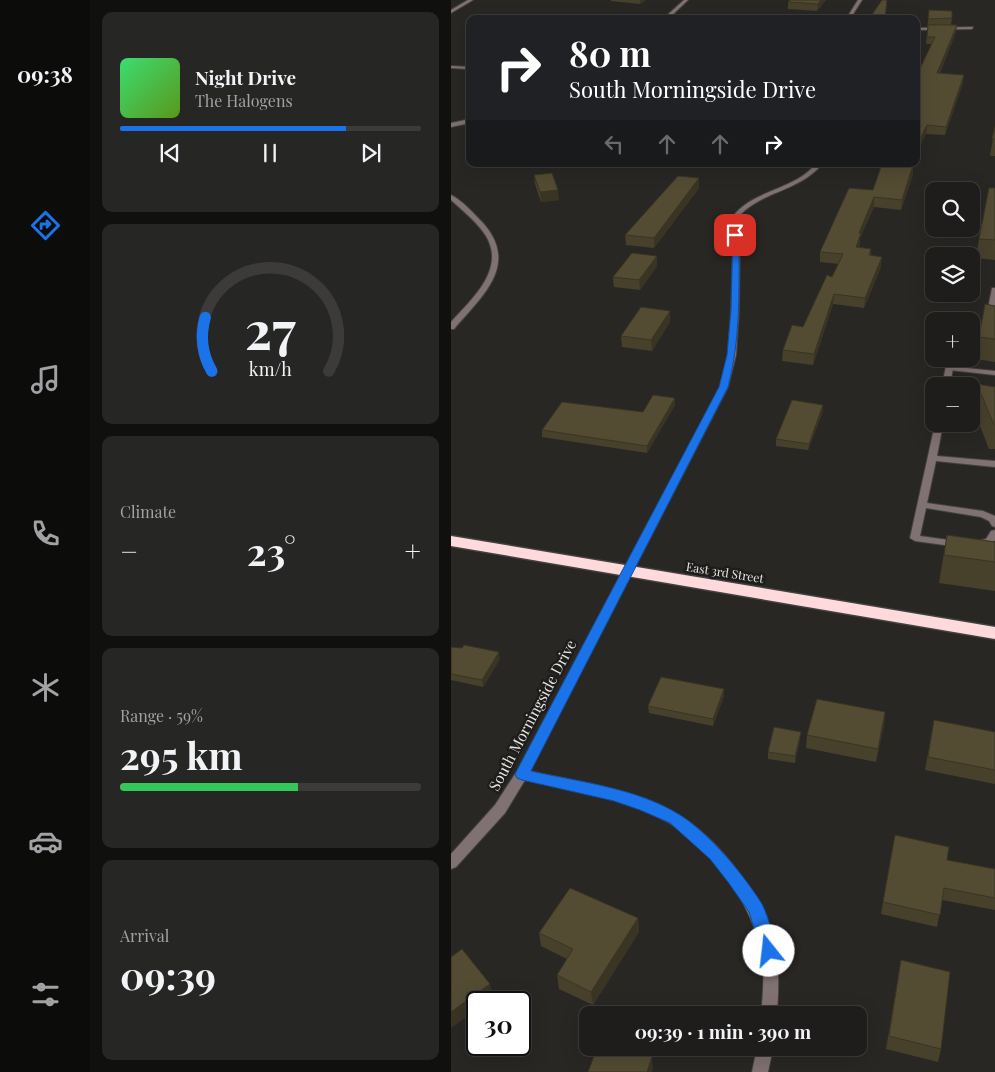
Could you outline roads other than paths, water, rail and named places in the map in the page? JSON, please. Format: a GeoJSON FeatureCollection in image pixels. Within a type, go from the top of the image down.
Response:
{"type":"FeatureCollection","features":[{"type":"Feature","properties":{"kind":"highway","name":"East 3rd Street"},"geometry":{"type":"LineString","coordinates":[[451,542],[995,633]]}},
{"type":"Feature","properties":{"kind":"street"},"geometry":{"type":"LineString","coordinates":[[451,12],[471,0]]}},
{"type":"Feature","properties":{"kind":"street"},"geometry":{"type":"LineString","coordinates":[[669,15],[686,0]]}},
{"type":"Feature","properties":{"kind":"street"},"geometry":{"type":"LineString","coordinates":[[850,15],[860,0]]}},
{"type":"Feature","properties":{"kind":"street"},"geometry":{"type":"LineString","coordinates":[[920,29],[972,28]]}},
{"type":"Feature","properties":{"kind":"street"},"geometry":{"type":"LineString","coordinates":[[451,67],[466,68]]}},
{"type":"Feature","properties":{"kind":"street"},"geometry":{"type":"LineString","coordinates":[[451,125],[466,122]]}},
{"type":"Feature","properties":{"kind":"street","name":"South Morningside Drive"},"geometry":{"type":"LineString","coordinates":[[451,863],[500,809],[522,774],[724,387],[732,355],[737,215],[753,200],[805,178],[816,167]]}},
{"type":"Feature","properties":{"kind":"street"},"geometry":{"type":"LineString","coordinates":[[451,197],[486,229],[496,248],[497,259],[486,287],[451,327]]}},
{"type":"Feature","properties":{"kind":"street"},"geometry":{"type":"LineString","coordinates":[[995,290],[991,314],[995,315]]}},
{"type":"Feature","properties":{"kind":"street"},"geometry":{"type":"LineString","coordinates":[[948,377],[949,368],[995,374]]}},
{"type":"Feature","properties":{"kind":"street"},"geometry":{"type":"LineString","coordinates":[[980,396],[995,398]]}},
{"type":"Feature","properties":{"kind":"street"},"geometry":{"type":"LineString","coordinates":[[938,432],[915,538],[940,542],[977,544],[989,541],[995,533]]}},
{"type":"Feature","properties":{"kind":"street"},"geometry":{"type":"LineString","coordinates":[[933,458],[995,464]]}},
{"type":"Feature","properties":{"kind":"street"},"geometry":{"type":"LineString","coordinates":[[923,505],[983,514],[993,519],[995,524]]}},
{"type":"Feature","properties":{"kind":"street"},"geometry":{"type":"LineString","coordinates":[[522,774],[614,795],[645,805],[675,819],[709,848],[756,909],[772,964],[770,1006]]}},
{"type":"Feature","properties":{"kind":"street"},"geometry":{"type":"LineString","coordinates":[[761,1072],[764,1056]]}}]}
